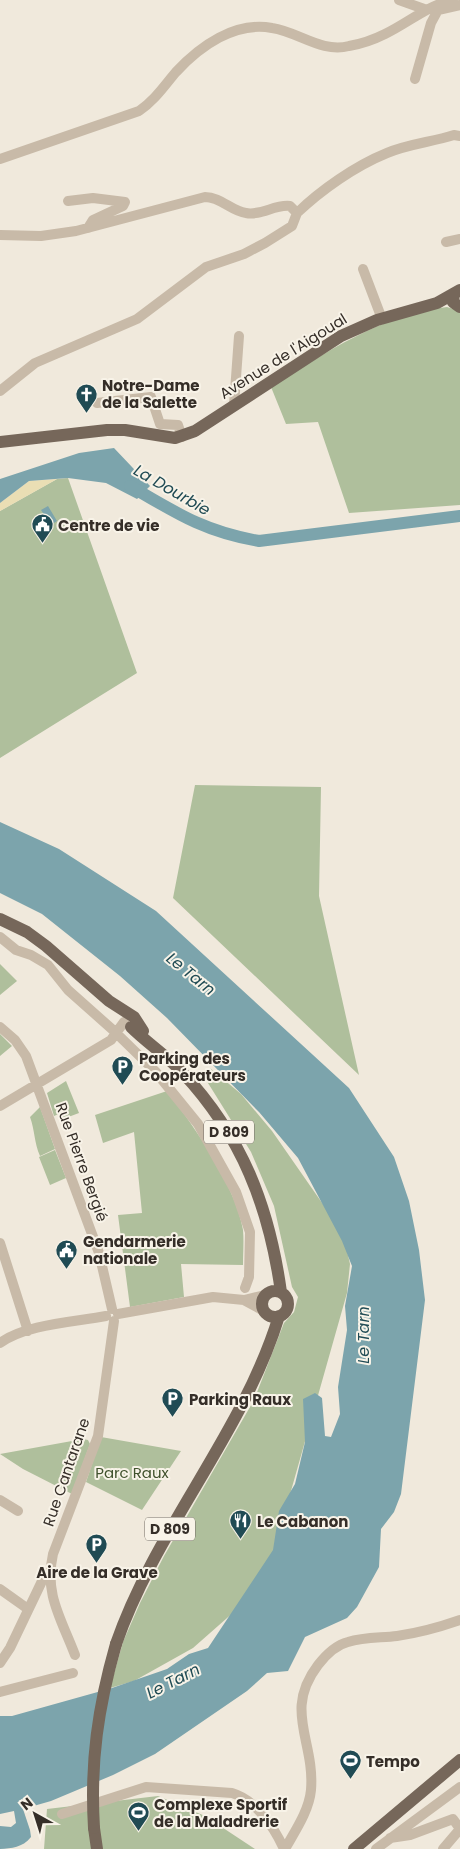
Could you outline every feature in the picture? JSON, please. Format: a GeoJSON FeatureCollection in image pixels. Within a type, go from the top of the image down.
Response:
{"type":"FeatureCollection","features":[{"type":"Feature","properties":{"kind":"main road","name":"Avenue de l'Aigoual"},"geometry":{"type":"LineString","coordinates":[[182,437],[195,431],[332,342],[382,318],[457,299]]}},
{"type":"Feature","properties":{"kind":"main road"},"geometry":{"type":"LineString","coordinates":[[0,442],[115,430],[169,438],[182,437]]}},
{"type":"Feature","properties":{"kind":"main road","name":"D 809"},"geometry":{"type":"LineString","coordinates":[[0,919],[15,928],[27,932],[109,1001],[194,1085],[229,1133],[253,1179],[264,1212],[277,1263],[281,1292]]}},
{"type":"Feature","properties":{"kind":"main road","name":"D 809"},"geometry":{"type":"LineString","coordinates":[[15,928],[33,950],[55,955]]}},
{"type":"Feature","properties":{"kind":"main road","name":"D 809"},"geometry":{"type":"LineString","coordinates":[[266,1294],[271,1281],[270,1241]]}},
{"type":"Feature","properties":{"kind":"main road"},"geometry":{"type":"LineString","coordinates":[[274,1290],[281,1292],[288,1302],[286,1311],[270,1314],[262,1303],[266,1294],[274,1290]]}},
{"type":"Feature","properties":{"kind":"main road","name":"D 809"},"geometry":{"type":"LineString","coordinates":[[97,1849],[94,1828],[92,1767],[94,1741],[102,1695],[116,1644],[126,1615],[147,1571],[234,1420],[258,1370],[270,1314]]}},
{"type":"Feature","properties":{"kind":"main road"},"geometry":{"type":"LineString","coordinates":[[354,1849],[460,1760]]}},
{"type":"Feature","properties":{"kind":"street"},"geometry":{"type":"LineString","coordinates":[[399,0],[423,6],[454,0]]}},
{"type":"Feature","properties":{"kind":"street"},"geometry":{"type":"LineString","coordinates":[[415,79],[431,23],[438,10],[460,5]]}},
{"type":"Feature","properties":{"kind":"street"},"geometry":{"type":"LineString","coordinates":[[0,159],[140,111],[151,103],[197,51],[224,35],[250,27],[273,28],[326,47],[347,47],[385,35],[423,6]]}},
{"type":"Feature","properties":{"kind":"street"},"geometry":{"type":"LineString","coordinates":[[296,213],[308,202],[386,153],[416,143],[454,135],[460,136]]}},
{"type":"Feature","properties":{"kind":"street"},"geometry":{"type":"LineString","coordinates":[[0,236],[41,236],[87,228],[205,197],[213,197],[246,213],[260,212],[284,205],[290,206],[296,213],[297,218],[292,226],[265,244],[244,254],[206,267],[137,319],[35,364],[0,390]]}},
{"type":"Feature","properties":{"kind":"street"},"geometry":{"type":"LineString","coordinates":[[68,201],[93,198],[125,202],[123,206],[93,220],[87,228]]}},
{"type":"Feature","properties":{"kind":"street"},"geometry":{"type":"LineString","coordinates":[[446,242],[460,239]]}},
{"type":"Feature","properties":{"kind":"street"},"geometry":{"type":"LineString","coordinates":[[363,268],[382,318]]}},
{"type":"Feature","properties":{"kind":"street"},"geometry":{"type":"LineString","coordinates":[[234,405],[239,336]]}},
{"type":"Feature","properties":{"kind":"street"},"geometry":{"type":"LineString","coordinates":[[97,403],[151,397],[160,424],[178,425],[182,437]]}},
{"type":"Feature","properties":{"kind":"street"},"geometry":{"type":"LineString","coordinates":[[0,937],[16,950],[33,950],[68,990],[117,1034],[167,1085],[198,1124],[236,1192],[250,1232],[250,1277],[245,1288]]}},
{"type":"Feature","properties":{"kind":"street"},"geometry":{"type":"LineString","coordinates":[[0,1106],[111,1040],[129,1022]]}},
{"type":"Feature","properties":{"kind":"street","name":"Rue Pierre Bergié"},"geometry":{"type":"LineString","coordinates":[[0,1027],[15,1040],[26,1056],[99,1253],[113,1315]]}},
{"type":"Feature","properties":{"kind":"street"},"geometry":{"type":"LineString","coordinates":[[0,1243],[28,1331]]}},
{"type":"Feature","properties":{"kind":"street"},"geometry":{"type":"LineString","coordinates":[[0,1343],[11,1335],[113,1315],[213,1297],[244,1300],[266,1294]]}},
{"type":"Feature","properties":{"kind":"street"},"geometry":{"type":"LineString","coordinates":[[244,1300],[270,1314]]}},
{"type":"Feature","properties":{"kind":"street","name":"Rue Cantarane"},"geometry":{"type":"LineString","coordinates":[[75,1655],[50,1594],[49,1572],[53,1554],[98,1436],[113,1315]]}},
{"type":"Feature","properties":{"kind":"street"},"geometry":{"type":"LineString","coordinates":[[0,1500],[18,1512]]}},
{"type":"Feature","properties":{"kind":"street","name":"Rue Cantarane"},"geometry":{"type":"LineString","coordinates":[[1,1667],[28,1609],[49,1572]]}},
{"type":"Feature","properties":{"kind":"street"},"geometry":{"type":"LineString","coordinates":[[0,1589],[28,1609]]}},
{"type":"Feature","properties":{"kind":"street"},"geometry":{"type":"LineString","coordinates":[[285,1849],[308,1804],[311,1789],[300,1701],[307,1680],[320,1662],[334,1649],[347,1642],[398,1636],[460,1620]]}},
{"type":"Feature","properties":{"kind":"street"},"geometry":{"type":"LineString","coordinates":[[0,1692],[73,1673]]}},
{"type":"Feature","properties":{"kind":"street"},"geometry":{"type":"LineString","coordinates":[[62,1814],[146,1787],[232,1793],[242,1796],[274,1828],[285,1849]]}},
{"type":"Feature","properties":{"kind":"street"},"geometry":{"type":"LineString","coordinates":[[376,1849],[460,1787]]}},
{"type":"Feature","properties":{"kind":"street"},"geometry":{"type":"LineString","coordinates":[[390,1838],[410,1835],[453,1819],[460,1829],[443,1849]]}},
{"type":"Feature","properties":{"kind":"green space"},"geometry":{"type":"Polygon","coordinates":[[[447,307],[460,311],[460,505],[349,513],[318,422],[286,424],[271,387],[312,361],[377,326],[423,311],[447,307]]]}},
{"type":"Feature","properties":{"kind":"green space"},"geometry":{"type":"Polygon","coordinates":[[[68,478],[137,673],[0,758],[0,511],[57,479],[68,478]]]}},
{"type":"Feature","properties":{"kind":"green space"},"geometry":{"type":"Polygon","coordinates":[[[195,785],[321,787],[319,896],[359,1075],[173,898],[195,785]]]}},
{"type":"Feature","properties":{"kind":"green space"},"geometry":{"type":"Polygon","coordinates":[[[0,964],[17,981],[0,995],[0,964]]]}},
{"type":"Feature","properties":{"kind":"green space"},"geometry":{"type":"Polygon","coordinates":[[[0,1034],[12,1046],[0,1056],[0,1034]]]}},
{"type":"Feature","properties":{"kind":"green space"},"geometry":{"type":"Polygon","coordinates":[[[210,1068],[241,1094],[272,1131],[343,1233],[350,1264],[347,1293],[272,1558],[235,1611],[193,1648],[134,1681],[110,1688],[123,1642],[140,1603],[164,1556],[254,1400],[284,1323],[294,1312],[298,1297],[292,1287],[274,1206],[251,1152],[203,1075],[210,1068]]]}},
{"type":"Feature","properties":{"kind":"green space"},"geometry":{"type":"Polygon","coordinates":[[[66,1081],[79,1113],[63,1119],[61,1113],[54,1116],[47,1093],[66,1081]]]}},
{"type":"Feature","properties":{"kind":"green space"},"geometry":{"type":"Polygon","coordinates":[[[167,1091],[201,1139],[232,1195],[243,1230],[243,1265],[181,1264],[184,1297],[130,1307],[118,1215],[142,1213],[134,1132],[103,1143],[95,1115],[167,1091]]]}},
{"type":"Feature","properties":{"kind":"green space"},"geometry":{"type":"Polygon","coordinates":[[[40,1107],[55,1149],[40,1156],[30,1117],[40,1107]]]}},
{"type":"Feature","properties":{"kind":"green space"},"geometry":{"type":"Polygon","coordinates":[[[55,1150],[66,1178],[50,1185],[39,1157],[55,1150]]]}},
{"type":"Feature","properties":{"kind":"green space","name":"Parc Raux"},"geometry":{"type":"Polygon","coordinates":[[[101,1437],[181,1451],[142,1510],[86,1482],[101,1437]]]}},
{"type":"Feature","properties":{"kind":"green space"},"geometry":{"type":"Polygon","coordinates":[[[83,1439],[88,1440],[90,1444],[72,1494],[23,1469],[0,1454],[83,1439]]]}},
{"type":"Feature","properties":{"kind":"green space","name":"Complexe Sportif de la Maladrerie"},"geometry":{"type":"Polygon","coordinates":[[[158,1796],[205,1816],[255,1849],[44,1849],[47,1809],[158,1796]]]}},
{"type":"Feature","properties":{"kind":"sand"},"geometry":{"type":"Polygon","coordinates":[[[57,479],[0,511],[0,503],[29,481],[57,479]]]}},
{"type":"Feature","properties":{"kind":"water"},"geometry":{"type":"Polygon","coordinates":[[[114,448],[150,486],[137,499],[106,483],[68,478],[29,481],[0,503],[0,479],[79,453],[114,448]]]}},
{"type":"Feature","properties":{"kind":"water"},"geometry":{"type":"Polygon","coordinates":[[[48,506],[57,521],[51,525],[41,510],[48,506]]]}},
{"type":"Feature","properties":{"kind":"water","name":"Le Tarn"},"geometry":{"type":"Polygon","coordinates":[[[0,822],[59,849],[156,911],[349,1088],[394,1157],[409,1201],[419,1250],[425,1300],[401,1494],[394,1512],[381,1529],[379,1567],[357,1607],[347,1618],[305,1637],[288,1671],[267,1673],[247,1691],[155,1754],[113,1775],[51,1801],[23,1809],[31,1837],[28,1841],[13,1848],[0,1849],[0,1826],[11,1827],[16,1823],[14,1811],[0,1814],[0,1716],[12,1716],[112,1688],[167,1669],[189,1654],[208,1648],[273,1550],[279,1511],[295,1484],[305,1442],[303,1399],[315,1393],[322,1398],[325,1436],[331,1437],[340,1414],[338,1387],[347,1330],[345,1306],[352,1266],[342,1241],[298,1158],[259,1112],[167,1018],[120,976],[42,914],[0,893],[0,822]]]}},
{"type":"Feature","properties":{"kind":"waterway","name":"La Dourbie"},"geometry":{"type":"LineString","coordinates":[[130,486],[177,513],[207,527],[259,541],[460,516]]}},
{"type":"Feature","properties":{"kind":"place","name":"Notre-Dame de la Salette"},"geometry":{"type":"Point","coordinates":[86,413]}},
{"type":"Feature","properties":{"kind":"place","name":"Centre de vie"},"geometry":{"type":"Point","coordinates":[42,544]}},
{"type":"Feature","properties":{"kind":"place","name":"Parking des Coopérateurs"},"geometry":{"type":"Point","coordinates":[123,1086]}},
{"type":"Feature","properties":{"kind":"place","name":"Gendarmerie nationale"},"geometry":{"type":"Point","coordinates":[67,1269]}},
{"type":"Feature","properties":{"kind":"place","name":"Parking Raux"},"geometry":{"type":"Point","coordinates":[173,1418]}},
{"type":"Feature","properties":{"kind":"place","name":"Le Cabanon"},"geometry":{"type":"Point","coordinates":[241,1540]}},
{"type":"Feature","properties":{"kind":"place","name":"Aire de la Grave"},"geometry":{"type":"Point","coordinates":[97,1563]}},
{"type":"Feature","properties":{"kind":"place","name":"Tempo"},"geometry":{"type":"Point","coordinates":[350,1780]}},
{"type":"Feature","properties":{"kind":"place","name":"Complexe Sportif de la Maladrerie"},"geometry":{"type":"Point","coordinates":[138,1832]}}]}
